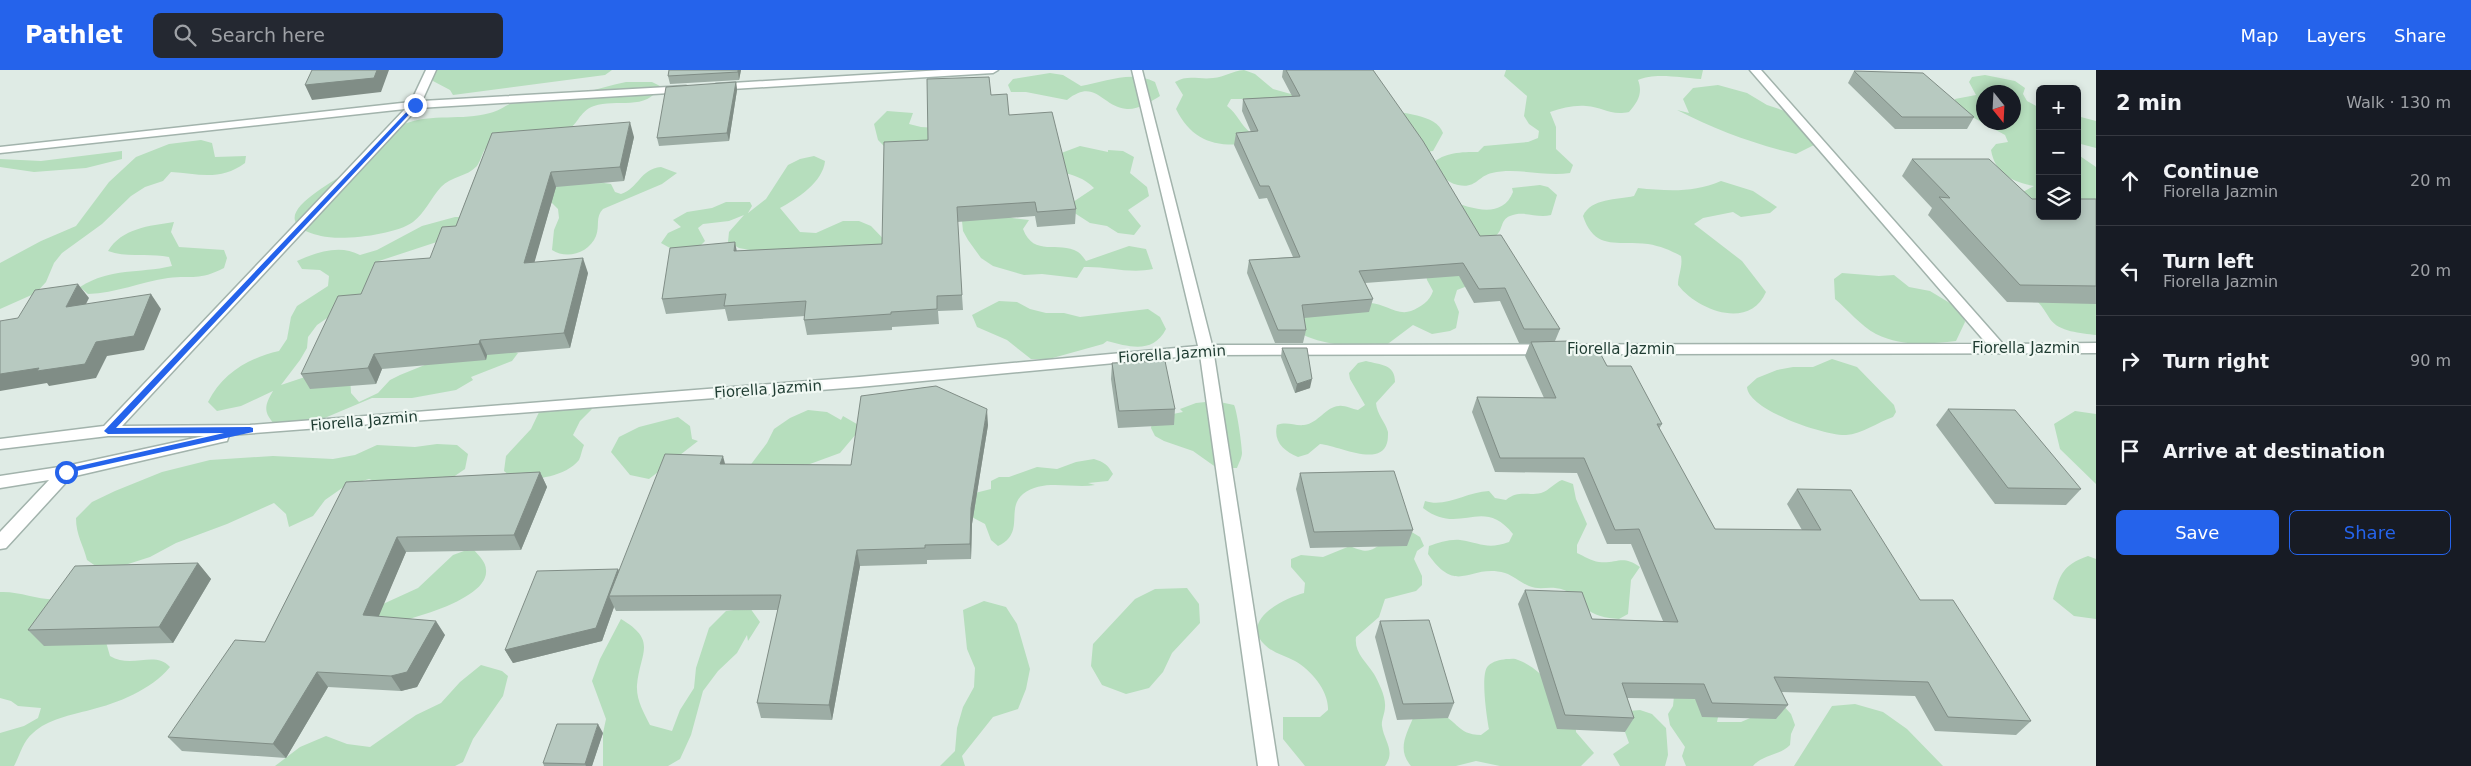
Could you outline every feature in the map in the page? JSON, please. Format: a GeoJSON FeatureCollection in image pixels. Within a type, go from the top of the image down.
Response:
{"type":"FeatureCollection","features":[{"type":"Feature","properties":{"kind":"street"},"geometry":{"type":"LineString","coordinates":[[108,431],[415,105],[431,70]]}},
{"type":"Feature","properties":{"kind":"street"},"geometry":{"type":"LineString","coordinates":[[0,150],[415,105],[993,70]]}},
{"type":"Feature","properties":{"kind":"street"},"geometry":{"type":"LineString","coordinates":[[1137,70],[1206,350],[1268,766]]}},
{"type":"Feature","properties":{"kind":"street"},"geometry":{"type":"LineString","coordinates":[[1755,70],[1998,347]]}},
{"type":"Feature","properties":{"kind":"street","name":"Fiorella Jazmin"},"geometry":{"type":"LineString","coordinates":[[0,444],[108,431],[250,430],[859,382],[1206,350],[2096,348]]}},
{"type":"Feature","properties":{"kind":"street","name":"Fiorella Jazmin"},"geometry":{"type":"LineString","coordinates":[[0,482],[66,472],[250,430]]}},
{"type":"Feature","properties":{"kind":"street"},"geometry":{"type":"LineString","coordinates":[[0,543],[66,472]]}},
{"type":"Feature","properties":{"kind":"green space"},"geometry":{"type":"Polygon","coordinates":[[[431,70],[612,70],[605,75],[453,95],[450,90],[433,81],[431,70]]]}},
{"type":"Feature","properties":{"kind":"green space"},"geometry":{"type":"Polygon","coordinates":[[[1244,70],[1255,74],[1273,89],[1298,96],[1259,102],[1231,99],[1227,106],[1251,133],[1245,144],[1233,145],[1213,142],[1204,139],[1188,128],[1176,109],[1183,95],[1175,82],[1184,78],[1217,77],[1244,70]]]}},
{"type":"Feature","properties":{"kind":"green space"},"geometry":{"type":"Polygon","coordinates":[[[1506,70],[1703,70],[1701,79],[1652,76],[1638,80],[1639,97],[1629,112],[1617,113],[1581,106],[1550,112],[1556,127],[1556,149],[1573,165],[1570,173],[1550,174],[1501,171],[1487,175],[1469,185],[1464,186],[1450,182],[1432,164],[1442,157],[1478,152],[1484,146],[1528,142],[1538,138],[1539,131],[1529,124],[1524,116],[1527,96],[1504,76],[1506,70]]]}},
{"type":"Feature","properties":{"kind":"green space"},"geometry":{"type":"Polygon","coordinates":[[[1050,73],[1063,75],[1081,86],[1118,78],[1137,77],[1155,82],[1160,96],[1140,107],[1127,109],[1111,104],[1092,92],[1085,91],[1067,100],[1026,92],[1011,92],[1008,85],[1013,79],[1050,73]]]}},
{"type":"Feature","properties":{"kind":"green space"},"geometry":{"type":"Polygon","coordinates":[[[1985,75],[2015,81],[2021,85],[1976,85],[1976,95],[1969,82],[1972,77],[1985,75]]]}},
{"type":"Feature","properties":{"kind":"green space"},"geometry":{"type":"Polygon","coordinates":[[[626,82],[652,82],[660,86],[654,94],[639,102],[603,104],[589,108],[564,133],[506,143],[485,149],[473,170],[445,183],[417,218],[405,227],[368,236],[342,238],[321,236],[303,229],[295,221],[296,212],[303,203],[349,170],[384,138],[404,124],[425,119],[469,117],[493,112],[521,100],[581,93],[626,82]]]}},
{"type":"Feature","properties":{"kind":"green space"},"geometry":{"type":"Polygon","coordinates":[[[1718,85],[1747,93],[1767,105],[1797,115],[1813,130],[1814,145],[1796,154],[1780,150],[1721,130],[1677,110],[1689,113],[1683,99],[1693,88],[1718,85]]]}},
{"type":"Feature","properties":{"kind":"green space"},"geometry":{"type":"Polygon","coordinates":[[[2021,85],[2025,88],[2023,94],[2027,101],[2036,106],[2036,207],[2017,195],[2034,186],[2006,176],[1996,165],[1993,158],[1991,150],[1996,144],[2008,142],[2005,135],[1996,130],[2021,130],[2021,85]]]}},
{"type":"Feature","properties":{"kind":"green space"},"geometry":{"type":"Polygon","coordinates":[[[1976,95],[1976,119],[1955,106],[1955,99],[1976,95]]]}},
{"type":"Feature","properties":{"kind":"green space"},"geometry":{"type":"Polygon","coordinates":[[[1383,110],[1426,118],[1433,122],[1443,133],[1433,151],[1426,152],[1383,110]]]}},
{"type":"Feature","properties":{"kind":"green space"},"geometry":{"type":"Polygon","coordinates":[[[887,111],[913,113],[909,124],[921,127],[990,131],[885,147],[878,140],[874,124],[887,111]]]}},
{"type":"Feature","properties":{"kind":"green space"},"geometry":{"type":"Polygon","coordinates":[[[2081,117],[2096,121],[2096,148],[2081,144],[2081,117]]]}},
{"type":"Feature","properties":{"kind":"green space"},"geometry":{"type":"Polygon","coordinates":[[[201,140],[212,143],[215,157],[246,156],[245,163],[236,169],[210,175],[171,172],[163,181],[145,187],[131,196],[102,224],[62,253],[54,263],[46,282],[36,293],[0,309],[0,263],[41,241],[76,226],[109,182],[136,157],[169,144],[201,140]]]}},
{"type":"Feature","properties":{"kind":"green space"},"geometry":{"type":"Polygon","coordinates":[[[1080,146],[1108,152],[1108,150],[1123,151],[1134,157],[1130,173],[1147,187],[1149,196],[1128,210],[1141,226],[1134,235],[1118,233],[1107,226],[1090,223],[1073,212],[1073,202],[1094,188],[1078,177],[1060,172],[1056,155],[1080,146]]]}},
{"type":"Feature","properties":{"kind":"green space"},"geometry":{"type":"Polygon","coordinates":[[[122,151],[122,159],[86,168],[34,172],[0,167],[0,159],[41,161],[122,151]]]}},
{"type":"Feature","properties":{"kind":"green space"},"geometry":{"type":"Polygon","coordinates":[[[814,156],[825,161],[820,176],[801,195],[780,208],[800,232],[816,233],[843,221],[859,221],[871,226],[895,251],[755,251],[739,248],[728,242],[729,232],[744,215],[729,221],[703,224],[698,228],[705,241],[700,246],[677,252],[661,243],[668,233],[681,227],[673,220],[687,212],[712,208],[726,202],[750,202],[752,206],[748,213],[766,199],[788,165],[800,159],[814,156]]]}},
{"type":"Feature","properties":{"kind":"green space"},"geometry":{"type":"Polygon","coordinates":[[[2081,157],[2096,167],[2096,209],[2081,209],[2081,157]]]}},
{"type":"Feature","properties":{"kind":"green space"},"geometry":{"type":"Polygon","coordinates":[[[661,167],[677,173],[662,184],[603,209],[598,218],[596,236],[593,242],[583,251],[564,254],[552,250],[554,230],[559,218],[558,209],[551,202],[551,185],[604,183],[611,184],[615,192],[621,194],[632,188],[648,171],[661,167]]]}},
{"type":"Feature","properties":{"kind":"green space"},"geometry":{"type":"Polygon","coordinates":[[[1721,181],[1753,191],[1777,207],[1770,213],[1741,217],[1733,212],[1703,218],[1694,224],[1742,261],[1766,292],[1758,304],[1748,311],[1736,313],[1710,309],[1687,294],[1678,285],[1681,256],[1665,248],[1652,245],[1601,240],[1588,227],[1583,216],[1587,210],[1598,203],[1634,196],[1638,188],[1690,189],[1700,188],[1721,181]]]}},
{"type":"Feature","properties":{"kind":"green space"},"geometry":{"type":"Polygon","coordinates":[[[1540,185],[1548,187],[1557,195],[1551,215],[1515,214],[1504,220],[1499,233],[1491,237],[1477,238],[1450,201],[1476,209],[1494,209],[1508,201],[1513,192],[1512,188],[1540,185]]]}},
{"type":"Feature","properties":{"kind":"green space"},"geometry":{"type":"Polygon","coordinates":[[[1001,213],[1012,218],[1029,220],[1023,229],[1033,243],[1040,246],[1070,249],[1079,253],[1086,261],[1129,246],[1146,249],[1153,269],[1135,271],[1084,267],[1077,278],[1042,274],[1024,275],[993,266],[981,258],[968,240],[963,231],[962,221],[1001,213]]]}},
{"type":"Feature","properties":{"kind":"green space"},"geometry":{"type":"Polygon","coordinates":[[[455,217],[471,217],[452,237],[379,261],[371,271],[365,292],[317,325],[308,337],[307,348],[300,360],[281,385],[305,377],[350,376],[351,393],[359,402],[378,393],[390,380],[437,360],[510,350],[518,353],[512,361],[471,377],[473,380],[456,390],[412,398],[372,398],[308,425],[277,427],[269,418],[266,410],[273,391],[241,406],[217,411],[208,402],[228,375],[257,358],[279,351],[287,339],[291,317],[297,306],[328,286],[329,276],[320,270],[302,269],[297,261],[328,250],[345,250],[360,255],[377,250],[422,226],[455,217]]]}},
{"type":"Feature","properties":{"kind":"green space"},"geometry":{"type":"Polygon","coordinates":[[[174,222],[171,232],[179,247],[224,250],[227,258],[224,268],[208,275],[168,278],[98,293],[88,294],[80,287],[103,276],[172,266],[169,257],[123,254],[108,251],[121,237],[137,229],[174,222]]]}},
{"type":"Feature","properties":{"kind":"green space"},"geometry":{"type":"Polygon","coordinates":[[[1450,267],[1470,285],[1457,290],[1454,300],[1459,312],[1456,328],[1450,331],[1432,334],[1413,325],[1381,349],[1328,343],[1307,337],[1298,332],[1293,311],[1361,303],[1375,304],[1401,312],[1411,311],[1425,303],[1432,295],[1433,291],[1426,275],[1450,267]]]}},
{"type":"Feature","properties":{"kind":"green space"},"geometry":{"type":"Polygon","coordinates":[[[1842,273],[1879,276],[1894,275],[1909,287],[1930,291],[1963,311],[1965,322],[1956,341],[1926,344],[1906,343],[1886,338],[1870,331],[1835,299],[1834,279],[1842,273]]]}},
{"type":"Feature","properties":{"kind":"green space"},"geometry":{"type":"Polygon","coordinates":[[[999,301],[1017,302],[1030,309],[1046,313],[1064,313],[1080,317],[1148,309],[1160,317],[1166,329],[1155,342],[1140,347],[1107,341],[1103,344],[1049,359],[1031,359],[1007,340],[977,327],[972,315],[999,301]]]}},
{"type":"Feature","properties":{"kind":"green space"},"geometry":{"type":"Polygon","coordinates":[[[2038,302],[2096,303],[2096,335],[2059,327],[2050,319],[2038,302]]]}},
{"type":"Feature","properties":{"kind":"green space"},"geometry":{"type":"Polygon","coordinates":[[[1832,359],[1857,367],[1894,405],[1896,412],[1893,417],[1852,434],[1836,434],[1806,426],[1773,413],[1751,396],[1747,387],[1757,378],[1777,370],[1793,367],[1813,367],[1832,359]]]}},
{"type":"Feature","properties":{"kind":"green space"},"geometry":{"type":"Polygon","coordinates":[[[1366,361],[1390,368],[1394,376],[1395,382],[1376,403],[1388,432],[1387,443],[1383,450],[1376,454],[1367,455],[1320,444],[1308,454],[1298,457],[1284,449],[1278,441],[1277,425],[1284,423],[1309,424],[1334,407],[1343,406],[1358,410],[1365,405],[1350,379],[1349,373],[1358,363],[1366,361]]]}},
{"type":"Feature","properties":{"kind":"green space"},"geometry":{"type":"Polygon","coordinates":[[[581,400],[592,409],[580,421],[573,435],[584,445],[579,460],[573,466],[558,474],[516,481],[504,471],[506,456],[531,429],[541,408],[581,400]]]}},
{"type":"Feature","properties":{"kind":"green space"},"geometry":{"type":"Polygon","coordinates":[[[1215,401],[1234,405],[1235,408],[1242,453],[1237,468],[1217,468],[1193,451],[1155,436],[1151,428],[1152,422],[1158,417],[1183,412],[1180,409],[1196,403],[1215,401]]]}},
{"type":"Feature","properties":{"kind":"green space"},"geometry":{"type":"Polygon","coordinates":[[[808,410],[827,412],[841,420],[843,416],[862,427],[840,453],[799,468],[746,471],[767,443],[774,429],[790,418],[808,410]]]}},
{"type":"Feature","properties":{"kind":"green space"},"geometry":{"type":"Polygon","coordinates":[[[2075,411],[2096,414],[2096,484],[2060,449],[2054,424],[2075,411]]]}},
{"type":"Feature","properties":{"kind":"green space"},"geometry":{"type":"Polygon","coordinates":[[[678,417],[690,426],[692,439],[698,441],[649,479],[630,475],[611,452],[619,437],[639,427],[678,417]]]}},
{"type":"Feature","properties":{"kind":"green space"},"geometry":{"type":"Polygon","coordinates":[[[437,444],[457,445],[468,454],[465,469],[446,482],[385,485],[369,479],[345,486],[325,500],[313,516],[289,527],[286,514],[274,503],[227,524],[176,543],[150,557],[125,565],[100,569],[87,560],[77,529],[76,518],[92,502],[162,472],[210,460],[273,456],[333,459],[355,455],[377,445],[415,447],[437,444]]]}},
{"type":"Feature","properties":{"kind":"green space"},"geometry":{"type":"Polygon","coordinates":[[[1094,459],[1105,464],[1113,474],[1108,481],[1088,483],[1095,485],[1086,486],[1049,485],[1031,489],[1018,500],[1015,507],[1011,534],[1006,541],[998,546],[991,540],[985,524],[949,505],[971,494],[991,489],[991,481],[999,477],[1009,477],[1037,467],[1057,469],[1076,462],[1094,459]]]}},
{"type":"Feature","properties":{"kind":"green space"},"geometry":{"type":"Polygon","coordinates":[[[1562,480],[1573,484],[1576,499],[1587,524],[1577,545],[1577,553],[1590,560],[1605,562],[1624,560],[1640,567],[1631,580],[1628,614],[1619,619],[1592,613],[1567,591],[1526,585],[1505,573],[1493,571],[1464,576],[1448,574],[1438,567],[1428,554],[1429,546],[1444,541],[1460,540],[1489,546],[1509,542],[1513,534],[1502,523],[1491,518],[1481,516],[1448,519],[1436,516],[1423,508],[1425,501],[1441,503],[1489,491],[1495,498],[1506,500],[1519,494],[1541,493],[1562,480]]]}},
{"type":"Feature","properties":{"kind":"green space"},"geometry":{"type":"Polygon","coordinates":[[[1410,531],[1420,537],[1424,546],[1417,551],[1414,559],[1422,576],[1422,585],[1416,591],[1385,599],[1379,617],[1356,637],[1357,648],[1361,657],[1374,674],[1383,695],[1385,707],[1382,724],[1389,751],[1388,761],[1385,766],[1305,766],[1283,739],[1283,717],[1320,717],[1328,710],[1326,696],[1313,675],[1295,661],[1265,645],[1258,636],[1257,627],[1261,619],[1276,605],[1304,593],[1305,583],[1291,567],[1291,559],[1301,555],[1323,557],[1350,546],[1366,551],[1410,531]]]}},
{"type":"Feature","properties":{"kind":"green space"},"geometry":{"type":"Polygon","coordinates":[[[474,550],[484,562],[486,570],[483,582],[471,593],[454,603],[432,612],[388,625],[357,631],[383,604],[418,588],[453,555],[474,550]]]}},
{"type":"Feature","properties":{"kind":"green space"},"geometry":{"type":"Polygon","coordinates":[[[2088,556],[2096,559],[2096,619],[2074,616],[2053,599],[2060,577],[2067,567],[2079,559],[2088,556]]]}},
{"type":"Feature","properties":{"kind":"green space"},"geometry":{"type":"Polygon","coordinates":[[[1187,588],[1199,604],[1200,623],[1172,653],[1163,672],[1149,688],[1126,694],[1102,685],[1091,666],[1093,644],[1135,599],[1155,589],[1187,588]]]}},
{"type":"Feature","properties":{"kind":"green space"},"geometry":{"type":"Polygon","coordinates":[[[0,592],[44,599],[59,599],[106,642],[110,656],[118,660],[127,661],[157,660],[164,662],[170,667],[144,689],[112,704],[60,718],[39,728],[27,740],[14,766],[0,766],[0,733],[24,726],[38,718],[41,708],[18,706],[11,701],[0,698],[0,592]]]}},
{"type":"Feature","properties":{"kind":"green space"},"geometry":{"type":"Polygon","coordinates":[[[984,601],[1006,607],[1017,624],[1030,669],[1026,689],[1018,709],[993,717],[962,756],[965,766],[940,766],[955,751],[957,728],[963,707],[974,687],[975,668],[967,649],[963,610],[984,601]]]}},
{"type":"Feature","properties":{"kind":"green space"},"geometry":{"type":"Polygon","coordinates":[[[750,608],[760,622],[748,641],[747,635],[737,653],[718,671],[703,691],[691,735],[680,759],[668,766],[603,766],[603,733],[606,719],[592,681],[600,659],[621,619],[640,634],[643,641],[644,648],[637,685],[639,701],[643,711],[650,725],[672,731],[680,710],[694,688],[696,668],[709,628],[726,611],[750,608]]]}},
{"type":"Feature","properties":{"kind":"green space"},"geometry":{"type":"Polygon","coordinates":[[[1506,659],[1515,659],[1527,664],[1547,680],[1571,712],[1576,732],[1594,753],[1581,766],[1500,766],[1476,761],[1456,766],[1411,766],[1404,754],[1404,742],[1413,718],[1437,713],[1448,718],[1466,732],[1481,735],[1489,729],[1484,678],[1488,666],[1506,659]]]}},
{"type":"Feature","properties":{"kind":"green space"},"geometry":{"type":"Polygon","coordinates":[[[481,665],[502,671],[508,676],[503,696],[473,739],[463,762],[455,766],[275,766],[300,747],[326,736],[347,744],[370,747],[416,715],[441,703],[460,682],[481,665]]]}},
{"type":"Feature","properties":{"kind":"green space"},"geometry":{"type":"Polygon","coordinates":[[[1685,693],[1719,712],[1717,722],[1741,722],[1782,704],[1791,714],[1795,725],[1791,734],[1790,745],[1786,749],[1761,759],[1753,766],[1686,766],[1682,756],[1685,747],[1670,725],[1668,714],[1673,706],[1674,696],[1685,693]]]}},
{"type":"Feature","properties":{"kind":"green space"},"geometry":{"type":"Polygon","coordinates":[[[1855,704],[1883,712],[1907,729],[1943,766],[1794,766],[1832,706],[1855,704]]]}},
{"type":"Feature","properties":{"kind":"green space"},"geometry":{"type":"Polygon","coordinates":[[[1640,710],[1652,714],[1666,728],[1668,755],[1665,766],[1620,766],[1613,754],[1629,743],[1625,732],[1629,711],[1640,710]]]}},
{"type":"Feature","properties":{"kind":"building"},"geometry":{"type":"Polygon","coordinates":[[[312,70],[377,70],[374,78],[305,85],[312,70]]]}},
{"type":"Feature","properties":{"kind":"building"},"geometry":{"type":"Polygon","coordinates":[[[669,70],[738,70],[738,72],[668,76],[669,70]]]}},
{"type":"Feature","properties":{"kind":"building"},"geometry":{"type":"Polygon","coordinates":[[[1286,70],[1373,70],[1423,141],[1480,236],[1501,235],[1560,329],[1524,329],[1505,288],[1479,289],[1463,263],[1359,271],[1373,299],[1302,305],[1306,330],[1278,330],[1249,260],[1300,257],[1269,186],[1260,186],[1236,133],[1258,131],[1243,99],[1300,96],[1286,70]]]}},
{"type":"Feature","properties":{"kind":"building"},"geometry":{"type":"Polygon","coordinates":[[[1854,71],[1923,73],[1974,117],[1902,117],[1854,71]]]}},
{"type":"Feature","properties":{"kind":"building"},"geometry":{"type":"Polygon","coordinates":[[[989,77],[991,95],[1007,94],[1009,115],[1052,112],[1076,209],[1037,212],[1035,202],[957,207],[962,295],[937,296],[937,309],[804,320],[806,301],[724,306],[726,294],[662,299],[670,248],[735,242],[734,251],[882,244],[884,142],[928,140],[927,79],[989,77]]]}},
{"type":"Feature","properties":{"kind":"building"},"geometry":{"type":"Polygon","coordinates":[[[736,82],[727,133],[657,138],[666,87],[736,82]]]}},
{"type":"Feature","properties":{"kind":"building"},"geometry":{"type":"Polygon","coordinates":[[[630,122],[620,167],[551,172],[524,263],[583,258],[564,333],[480,340],[479,344],[374,354],[368,368],[301,374],[338,296],[361,294],[375,262],[430,258],[442,227],[456,226],[492,133],[630,122]]]}},
{"type":"Feature","properties":{"kind":"building"},"geometry":{"type":"Polygon","coordinates":[[[1912,159],[1989,159],[2032,199],[2036,199],[2036,220],[2081,220],[2081,199],[2096,199],[2096,286],[2020,285],[1939,197],[1950,198],[1912,159]]]}},
{"type":"Feature","properties":{"kind":"building"},"geometry":{"type":"Polygon","coordinates":[[[78,284],[66,307],[151,294],[134,336],[96,342],[85,364],[0,374],[0,321],[18,318],[35,290],[78,284]]]}},
{"type":"Feature","properties":{"kind":"building"},"geometry":{"type":"Polygon","coordinates":[[[1569,341],[1575,351],[1599,351],[1607,366],[1631,366],[1662,424],[1657,424],[1715,529],[1821,530],[1797,489],[1851,490],[1920,600],[1953,600],[2031,721],[1948,717],[1928,682],[1774,677],[1788,705],[1712,703],[1704,684],[1622,683],[1634,718],[1565,715],[1525,590],[1582,592],[1592,619],[1678,622],[1639,529],[1615,530],[1584,458],[1500,458],[1477,397],[1556,398],[1531,342],[1569,341]]]}},
{"type":"Feature","properties":{"kind":"building"},"geometry":{"type":"Polygon","coordinates":[[[1282,348],[1307,348],[1312,379],[1297,384],[1282,348]]]}},
{"type":"Feature","properties":{"kind":"building"},"geometry":{"type":"Polygon","coordinates":[[[1165,361],[1175,409],[1119,411],[1112,363],[1165,361]]]}},
{"type":"Feature","properties":{"kind":"building"},"geometry":{"type":"Polygon","coordinates":[[[936,386],[987,409],[971,508],[970,544],[925,545],[925,548],[857,550],[829,705],[757,703],[781,595],[609,596],[665,454],[723,456],[720,464],[851,465],[861,396],[936,386]]]}},
{"type":"Feature","properties":{"kind":"building"},"geometry":{"type":"Polygon","coordinates":[[[1948,409],[2015,410],[2081,489],[2008,488],[1948,409]]]}},
{"type":"Feature","properties":{"kind":"building"},"geometry":{"type":"Polygon","coordinates":[[[1394,471],[1413,530],[1314,532],[1300,473],[1394,471]]]}},
{"type":"Feature","properties":{"kind":"building"},"geometry":{"type":"Polygon","coordinates":[[[540,472],[514,535],[397,537],[363,615],[436,621],[407,672],[391,676],[317,672],[273,744],[168,737],[235,640],[265,642],[346,482],[540,472]]]}},
{"type":"Feature","properties":{"kind":"building"},"geometry":{"type":"Polygon","coordinates":[[[198,563],[159,627],[28,630],[75,566],[198,563]]]}},
{"type":"Feature","properties":{"kind":"building"},"geometry":{"type":"Polygon","coordinates":[[[618,569],[596,628],[505,650],[537,571],[618,569]]]}},
{"type":"Feature","properties":{"kind":"building"},"geometry":{"type":"Polygon","coordinates":[[[1429,620],[1454,703],[1403,704],[1380,621],[1429,620]]]}},
{"type":"Feature","properties":{"kind":"building"},"geometry":{"type":"Polygon","coordinates":[[[557,724],[598,724],[585,764],[543,763],[557,724]]]}},
{"type":"Feature","properties":{"kind":"route"},"geometry":{"type":"LineString","coordinates":[[66,472],[250,430],[108,431],[415,105]]}}]}
